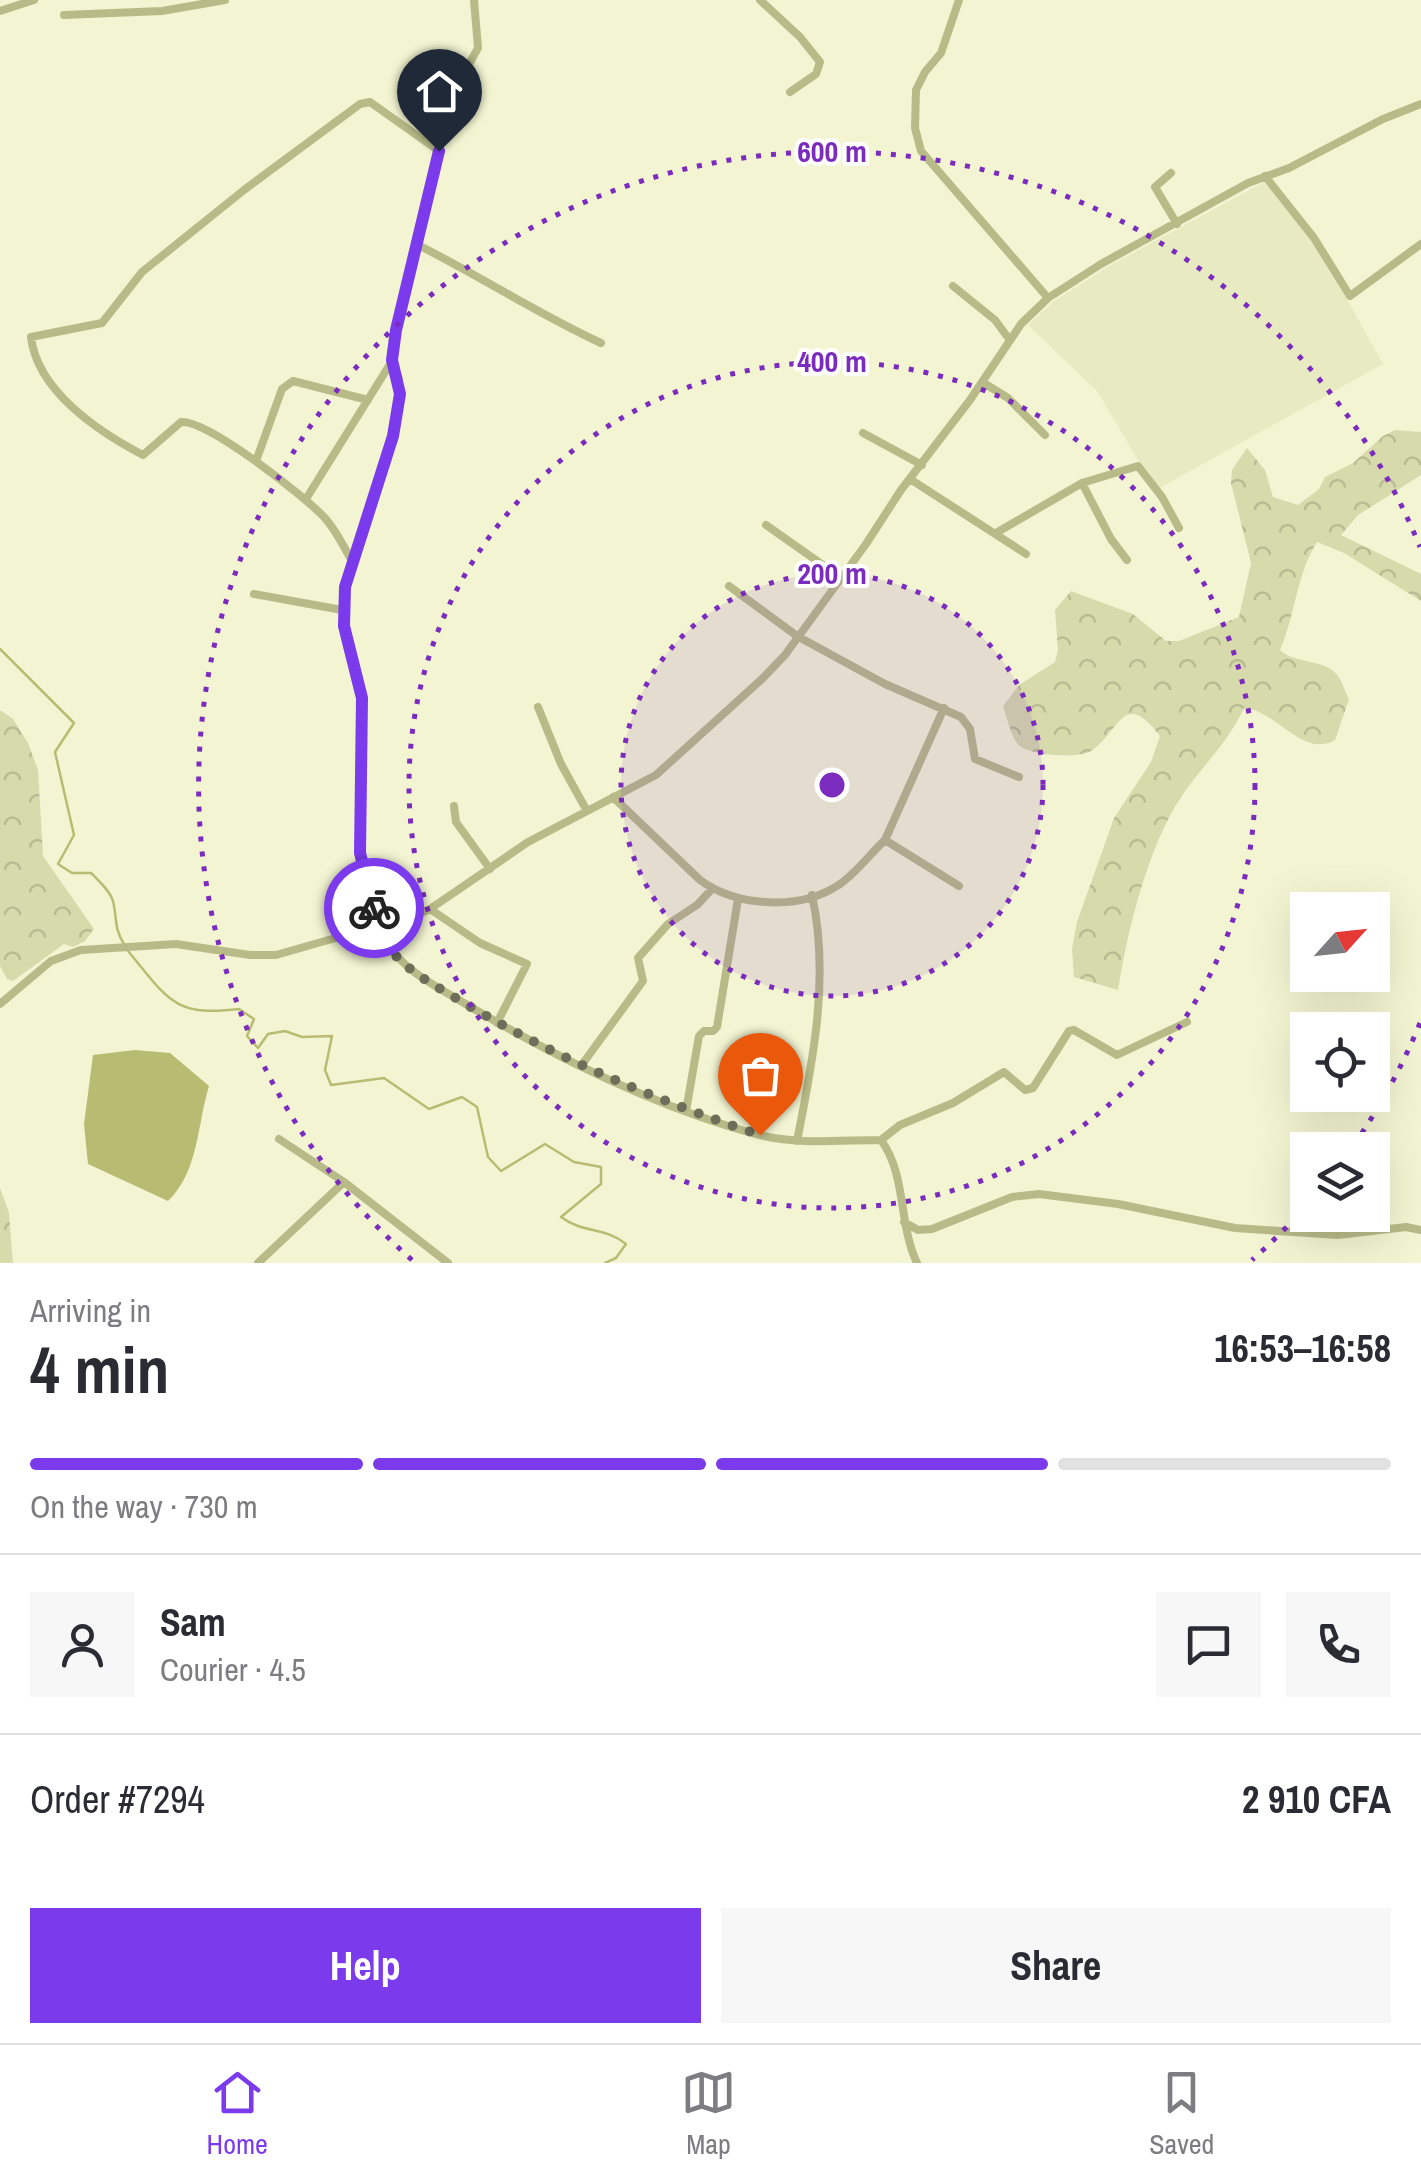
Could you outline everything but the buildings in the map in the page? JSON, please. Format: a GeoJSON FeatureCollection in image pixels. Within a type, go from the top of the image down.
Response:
{"type":"FeatureCollection","features":[{"type":"Feature","properties":{"kind":"street"},"geometry":{"type":"LineString","coordinates":[[0,11],[34,0]]}},
{"type":"Feature","properties":{"kind":"street"},"geometry":{"type":"LineString","coordinates":[[155,0],[162,11]]}},
{"type":"Feature","properties":{"kind":"street"},"geometry":{"type":"LineString","coordinates":[[64,15],[162,11],[225,0]]}},
{"type":"Feature","properties":{"kind":"street"},"geometry":{"type":"LineString","coordinates":[[306,500],[392,360],[451,96],[478,48],[474,0]]}},
{"type":"Feature","properties":{"kind":"street"},"geometry":{"type":"LineString","coordinates":[[760,0],[800,36],[820,62],[816,74],[790,92]]}},
{"type":"Feature","properties":{"kind":"street"},"geometry":{"type":"LineString","coordinates":[[959,0],[942,53],[919,82],[913,101],[921,151],[1048,298]]}},
{"type":"Feature","properties":{"kind":"street"},"geometry":{"type":"LineString","coordinates":[[353,563],[330,525],[306,500],[256,460],[188,421],[174,427],[148,454],[137,452],[60,396],[36,360],[31,337],[102,323],[142,272],[360,104],[370,102],[439,151]]}},
{"type":"Feature","properties":{"kind":"street"},"geometry":{"type":"LineString","coordinates":[[0,1004],[52,961],[81,950],[176,944],[263,956],[381,928],[430,909],[528,842],[646,782],[773,668],[1031,312],[1101,264],[1264,176],[1290,168],[1383,119],[1421,104]]}},
{"type":"Feature","properties":{"kind":"street"},"geometry":{"type":"LineString","coordinates":[[1172,173],[1155,187],[1176,224]]}},
{"type":"Feature","properties":{"kind":"street"},"geometry":{"type":"LineString","coordinates":[[1264,176],[1314,238],[1350,296],[1421,244]]}},
{"type":"Feature","properties":{"kind":"street"},"geometry":{"type":"LineString","coordinates":[[418,245],[542,316],[601,343]]}},
{"type":"Feature","properties":{"kind":"street"},"geometry":{"type":"LineString","coordinates":[[952,286],[996,320],[1010,339]]}},
{"type":"Feature","properties":{"kind":"street"},"geometry":{"type":"LineString","coordinates":[[392,360],[399,379],[399,408],[345,587],[342,610],[362,698],[360,853],[386,942],[405,964],[497,1023],[581,1066],[686,1111],[760,1135],[797,1141],[882,1140],[900,1125],[954,1103],[1000,1074],[1007,1073],[1024,1090],[1033,1088],[1069,1031],[1074,1030],[1117,1055],[1187,1022]]}},
{"type":"Feature","properties":{"kind":"street"},"geometry":{"type":"LineString","coordinates":[[256,460],[287,383],[293,381],[368,400]]}},
{"type":"Feature","properties":{"kind":"street"},"geometry":{"type":"LineString","coordinates":[[982,382],[1008,398],[1045,435]]}},
{"type":"Feature","properties":{"kind":"street"},"geometry":{"type":"LineString","coordinates":[[862,433],[922,465]]}},
{"type":"Feature","properties":{"kind":"street"},"geometry":{"type":"LineString","coordinates":[[996,533],[1082,483],[1138,466],[1179,528]]}},
{"type":"Feature","properties":{"kind":"street"},"geometry":{"type":"LineString","coordinates":[[910,479],[1026,554]]}},
{"type":"Feature","properties":{"kind":"street"},"geometry":{"type":"LineString","coordinates":[[1082,483],[1111,538],[1128,560]]}},
{"type":"Feature","properties":{"kind":"street"},"geometry":{"type":"LineString","coordinates":[[766,525],[840,577]]}},
{"type":"Feature","properties":{"kind":"street"},"geometry":{"type":"LineString","coordinates":[[729,586],[797,636],[884,684],[944,708],[967,722],[975,759],[1019,777]]}},
{"type":"Feature","properties":{"kind":"street"},"geometry":{"type":"LineString","coordinates":[[254,594],[342,610]]}},
{"type":"Feature","properties":{"kind":"street"},"geometry":{"type":"LineString","coordinates":[[538,707],[586,810]]}},
{"type":"Feature","properties":{"kind":"street"},"geometry":{"type":"LineString","coordinates":[[613,797],[712,889],[762,903],[812,895],[845,880],[885,840],[944,708]]}},
{"type":"Feature","properties":{"kind":"street"},"geometry":{"type":"LineString","coordinates":[[454,806],[456,822],[490,869]]}},
{"type":"Feature","properties":{"kind":"street"},"geometry":{"type":"LineString","coordinates":[[885,840],[959,886]]}},
{"type":"Feature","properties":{"kind":"street"},"geometry":{"type":"LineString","coordinates":[[581,1066],[643,981],[638,958],[668,924],[697,905],[712,889]]}},
{"type":"Feature","properties":{"kind":"street"},"geometry":{"type":"LineString","coordinates":[[797,1141],[818,1014],[818,922],[812,895]]}},
{"type":"Feature","properties":{"kind":"street"},"geometry":{"type":"LineString","coordinates":[[686,1111],[699,1036],[717,1027],[738,899]]}},
{"type":"Feature","properties":{"kind":"street"},"geometry":{"type":"LineString","coordinates":[[430,909],[480,942],[526,964],[497,1023]]}},
{"type":"Feature","properties":{"kind":"street"},"geometry":{"type":"LineString","coordinates":[[278,1139],[344,1182],[448,1263]]}},
{"type":"Feature","properties":{"kind":"street"},"geometry":{"type":"LineString","coordinates":[[882,1140],[898,1172],[904,1222],[917,1263]]}},
{"type":"Feature","properties":{"kind":"street"},"geometry":{"type":"LineString","coordinates":[[258,1263],[344,1182]]}},
{"type":"Feature","properties":{"kind":"street"},"geometry":{"type":"LineString","coordinates":[[904,1222],[918,1230],[932,1229],[1012,1197],[1039,1194],[1118,1204],[1235,1228],[1338,1236],[1406,1227],[1421,1230]]}},
{"type":"Feature","properties":{"kind":"shaded area"},"geometry":{"type":"Polygon","coordinates":[[[1264,182],[1311,234],[1383,364],[1156,490],[1097,391],[1028,325],[1054,301],[1109,266],[1264,182]]]}},
{"type":"Feature","properties":{"kind":"shaded area"},"geometry":{"type":"Polygon","coordinates":[[[135,1050],[170,1053],[209,1086],[191,1162],[168,1201],[88,1164],[84,1124],[93,1055],[135,1050]]]}},
{"type":"Feature","properties":{"kind":"green space"},"geometry":{"type":"Polygon","coordinates":[[[1395,430],[1421,432],[1421,475],[1358,515],[1341,535],[1421,574],[1421,601],[1344,553],[1317,542],[1305,567],[1280,650],[1326,666],[1340,679],[1349,699],[1335,740],[1312,743],[1244,708],[1223,743],[1181,797],[1158,840],[1133,916],[1118,990],[1074,977],[1072,949],[1077,922],[1114,818],[1151,762],[1160,736],[1148,722],[1130,714],[1085,753],[1041,753],[1017,743],[1003,706],[1019,685],[1055,662],[1055,610],[1071,591],[1133,614],[1166,641],[1179,641],[1239,617],[1251,563],[1231,483],[1232,470],[1247,448],[1265,470],[1273,497],[1298,505],[1319,489],[1325,477],[1353,463],[1395,430]]]}},
{"type":"Feature","properties":{"kind":"green space"},"geometry":{"type":"Polygon","coordinates":[[[0,710],[13,719],[38,770],[43,856],[94,929],[85,941],[73,947],[64,944],[13,981],[7,979],[0,966],[0,710]]]}},
{"type":"Feature","properties":{"kind":"green space"},"geometry":{"type":"Polygon","coordinates":[[[0,1188],[9,1213],[13,1263],[0,1263],[0,1188]]]}},
{"type":"Feature","properties":{"kind":"waterway"},"geometry":{"type":"LineString","coordinates":[[0,649],[74,723],[55,752],[74,835],[58,864],[72,873],[91,873],[104,886],[113,901],[124,944]]}},
{"type":"Feature","properties":{"kind":"waterway"},"geometry":{"type":"LineString","coordinates":[[128,951],[163,993],[185,1007],[239,1009],[254,1019],[247,1036],[258,1048],[268,1034],[285,1031],[302,1037],[332,1036],[325,1070],[331,1085],[384,1078],[429,1109],[462,1097],[477,1107],[488,1157],[501,1171],[545,1144],[574,1162],[601,1167],[601,1184],[561,1217],[626,1244],[616,1258],[605,1263]]}},
{"type":"Feature","properties":{"kind":"way so far"},"geometry":{"type":"LineString","coordinates":[[374,908],[392,952],[422,977],[497,1023],[581,1066],[686,1111],[760,1135]]}},
{"type":"Feature","properties":{"kind":"route"},"geometry":{"type":"LineString","coordinates":[[374,908],[360,853],[362,698],[342,610],[345,587],[399,408],[399,379],[392,360],[396,330],[439,151]]}}]}
